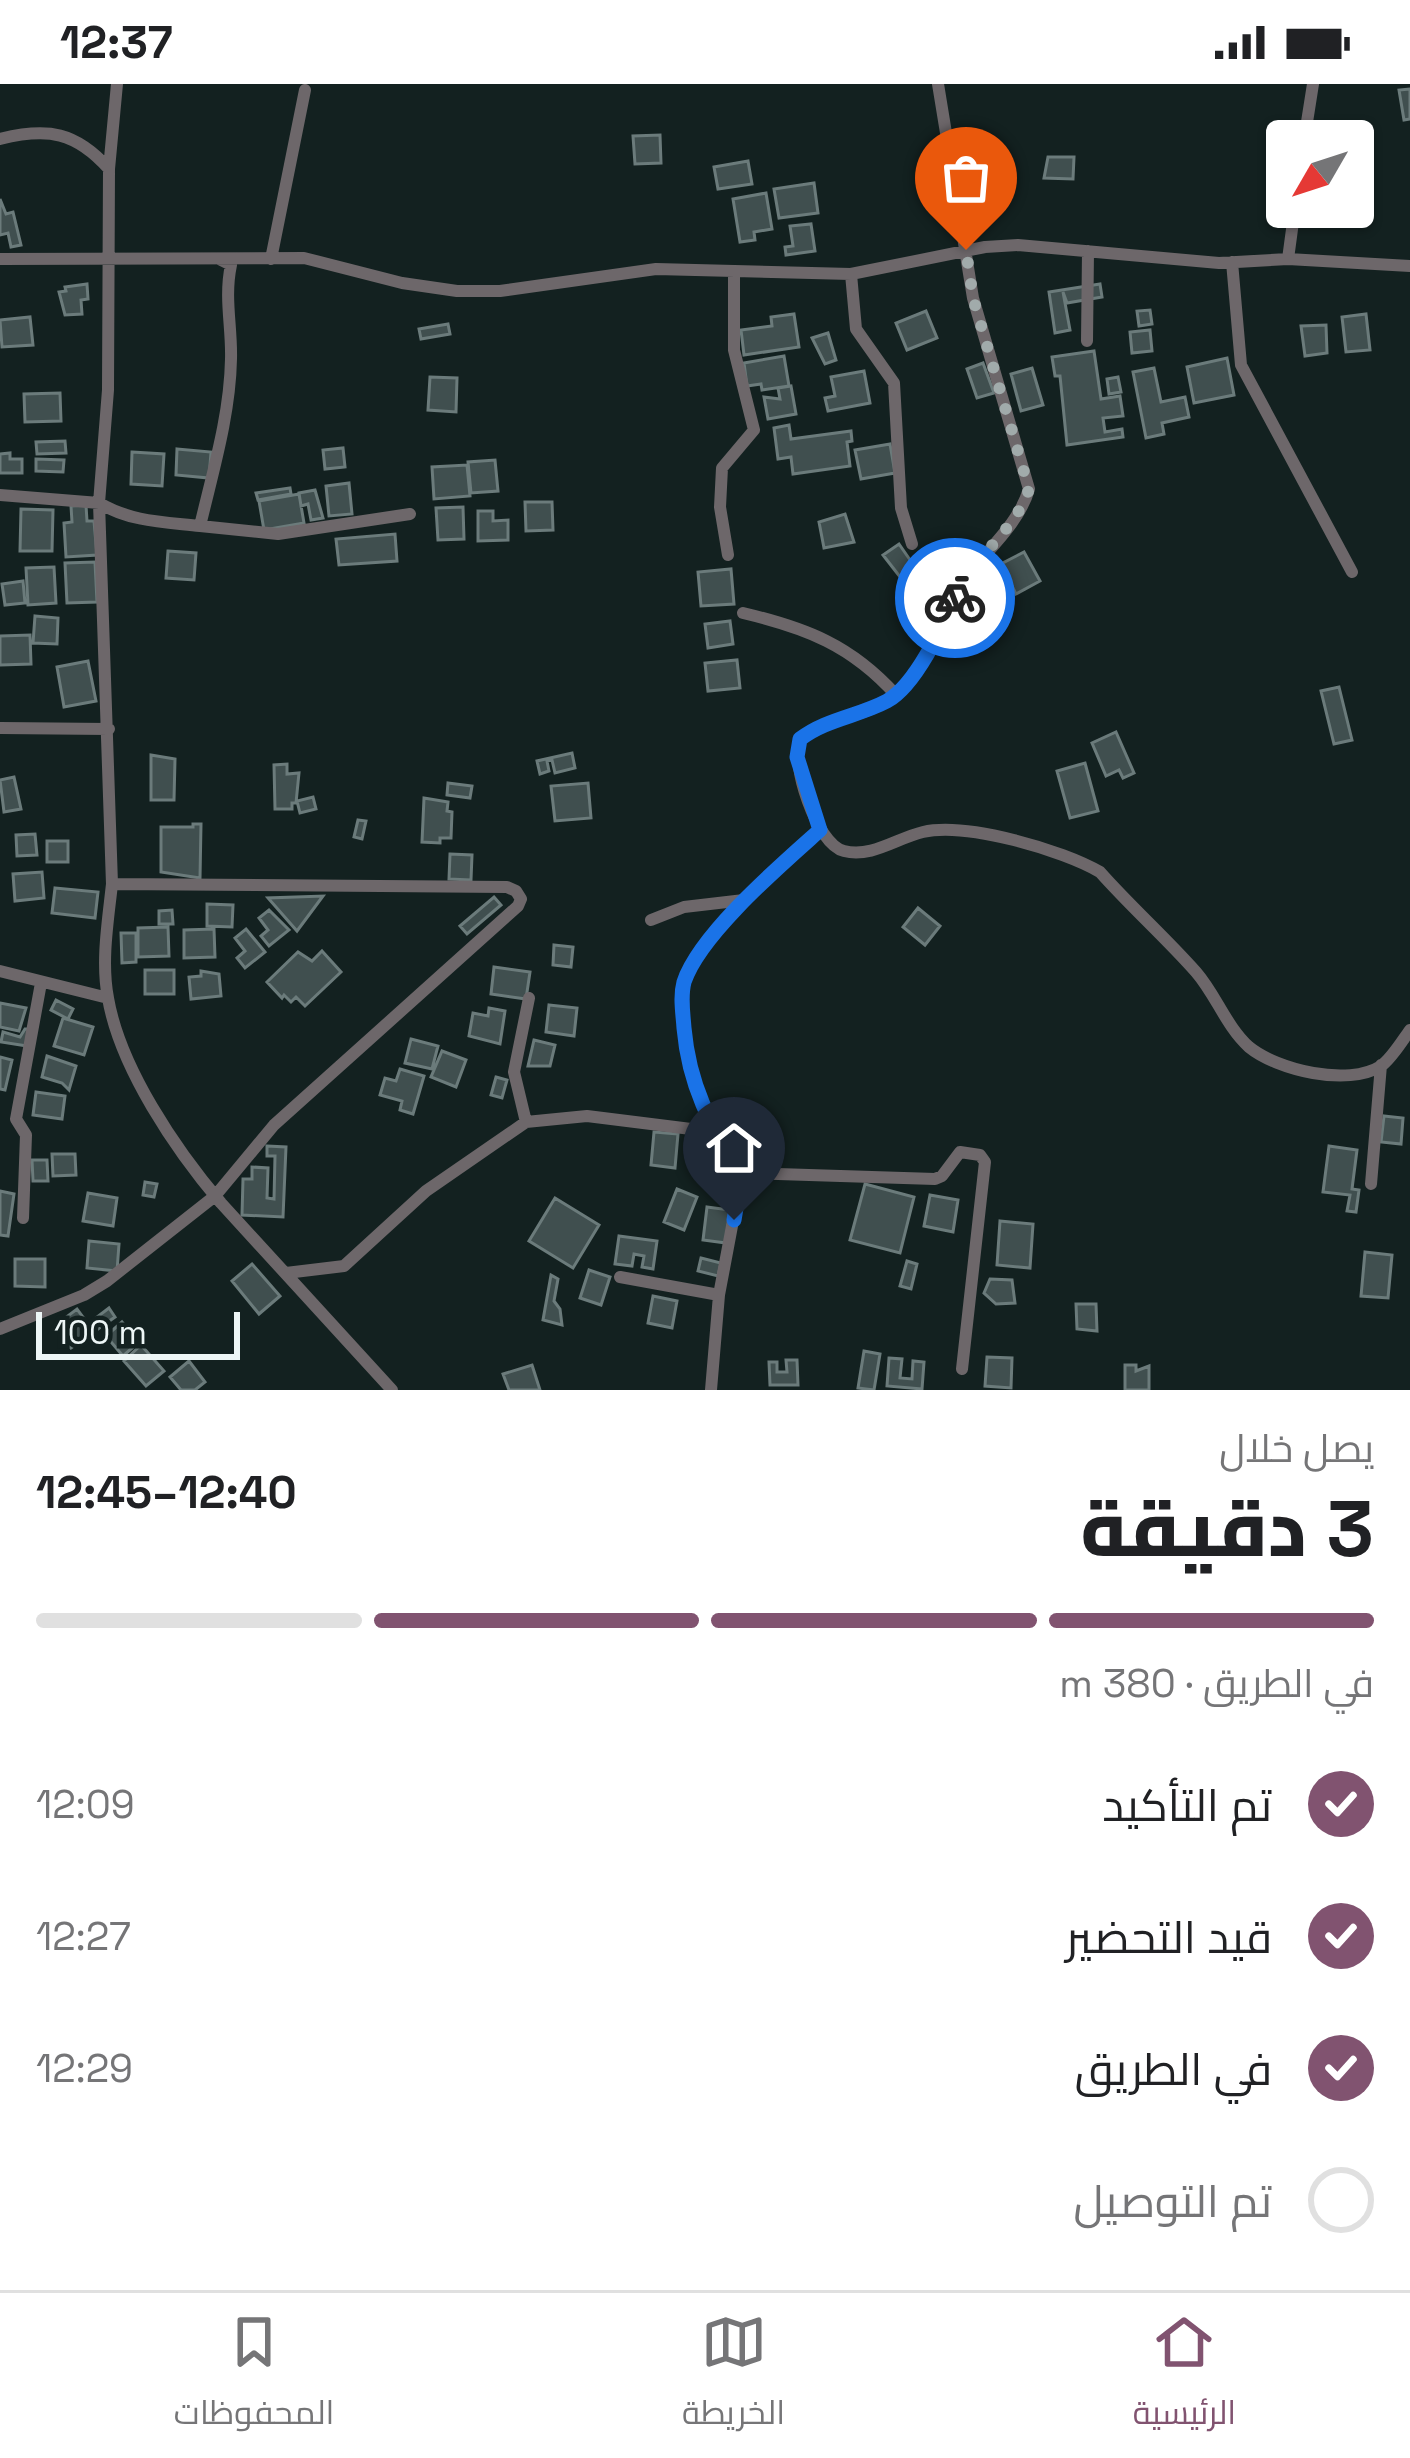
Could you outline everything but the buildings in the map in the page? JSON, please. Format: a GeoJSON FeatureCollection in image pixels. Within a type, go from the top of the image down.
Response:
{"type":"FeatureCollection","features":[{"type":"Feature","properties":{"kind":"street"},"geometry":{"type":"LineString","coordinates":[[117,84],[110,169],[108,390],[99,503],[112,884],[108,998],[141,1084],[186,1162],[392,1390]]}},
{"type":"Feature","properties":{"kind":"street"},"geometry":{"type":"LineString","coordinates":[[938,84],[973,298],[1029,489],[1008,527],[963,581],[942,626],[896,695],[818,727],[797,744],[800,770],[820,830],[831,845],[850,852],[875,850],[926,831],[963,830],[1082,862],[1100,872],[1196,971],[1231,1027],[1252,1049],[1286,1066],[1325,1076],[1381,1066]]}},
{"type":"Feature","properties":{"kind":"street"},"geometry":{"type":"LineString","coordinates":[[1307,120],[1313,84]]}},
{"type":"Feature","properties":{"kind":"street"},"geometry":{"type":"LineString","coordinates":[[271,259],[305,90]]}},
{"type":"Feature","properties":{"kind":"street"},"geometry":{"type":"LineString","coordinates":[[0,139],[52,133],[90,147],[110,169]]}},
{"type":"Feature","properties":{"kind":"street"},"geometry":{"type":"LineString","coordinates":[[1288,259],[1292,228]]}},
{"type":"Feature","properties":{"kind":"street"},"geometry":{"type":"LineString","coordinates":[[0,259],[304,258],[369,276],[457,291],[545,287],[656,269],[850,274],[966,250],[1018,245],[1232,262],[1288,259],[1410,266]]}},
{"type":"Feature","properties":{"kind":"street"},"geometry":{"type":"LineString","coordinates":[[1087,341],[1088,251]]}},
{"type":"Feature","properties":{"kind":"street"},"geometry":{"type":"LineString","coordinates":[[200,526],[227,408],[231,356],[226,299],[231,265],[218,258]]}},
{"type":"Feature","properties":{"kind":"street"},"geometry":{"type":"LineString","coordinates":[[1232,262],[1241,365],[1352,572]]}},
{"type":"Feature","properties":{"kind":"street"},"geometry":{"type":"LineString","coordinates":[[728,555],[720,507],[722,468],[754,430],[734,350],[734,272]]}},
{"type":"Feature","properties":{"kind":"street"},"geometry":{"type":"LineString","coordinates":[[850,274],[856,329],[893,383],[901,508],[912,544]]}},
{"type":"Feature","properties":{"kind":"street"},"geometry":{"type":"LineString","coordinates":[[0,495],[99,503],[140,520],[278,534],[410,514]]}},
{"type":"Feature","properties":{"kind":"street"},"geometry":{"type":"LineString","coordinates":[[742,613],[818,634],[874,670],[896,695]]}},
{"type":"Feature","properties":{"kind":"street"},"geometry":{"type":"LineString","coordinates":[[0,728],[109,729]]}},
{"type":"Feature","properties":{"kind":"street"},"geometry":{"type":"LineString","coordinates":[[711,1390],[719,1295],[742,1173],[699,1103],[687,1062],[682,992],[693,964],[743,900],[820,830]]}},
{"type":"Feature","properties":{"kind":"street"},"geometry":{"type":"LineString","coordinates":[[0,1330],[107,1281],[215,1196],[274,1125],[518,906],[521,898],[507,886],[112,884]]}},
{"type":"Feature","properties":{"kind":"street"},"geometry":{"type":"LineString","coordinates":[[651,920],[684,907],[743,900]]}},
{"type":"Feature","properties":{"kind":"street"},"geometry":{"type":"LineString","coordinates":[[0,971],[108,998]]}},
{"type":"Feature","properties":{"kind":"street"},"geometry":{"type":"LineString","coordinates":[[23,1218],[26,1135],[16,1119],[40,982]]}},
{"type":"Feature","properties":{"kind":"street"},"geometry":{"type":"LineString","coordinates":[[526,1122],[514,1072],[529,998]]}},
{"type":"Feature","properties":{"kind":"street"},"geometry":{"type":"LineString","coordinates":[[1371,1184],[1381,1066],[1410,1030]]}},
{"type":"Feature","properties":{"kind":"street"},"geometry":{"type":"LineString","coordinates":[[286,1273],[344,1266],[426,1191],[526,1122],[587,1116],[715,1132]]}},
{"type":"Feature","properties":{"kind":"street"},"geometry":{"type":"LineString","coordinates":[[742,1173],[935,1179],[960,1152],[980,1155],[985,1162],[962,1369]]}},
{"type":"Feature","properties":{"kind":"street"},"geometry":{"type":"LineString","coordinates":[[620,1276],[719,1295]]}},
{"type":"Feature","properties":{"kind":"way so far"},"geometry":{"type":"LineString","coordinates":[[955,598],[963,581],[1008,527],[1029,489],[973,298],[966,250]]}},
{"type":"Feature","properties":{"kind":"route"},"geometry":{"type":"LineString","coordinates":[[734,1220],[742,1173],[699,1103],[687,1062],[685,981],[743,900],[820,830],[797,757],[800,739],[896,695],[955,598]]}}]}
